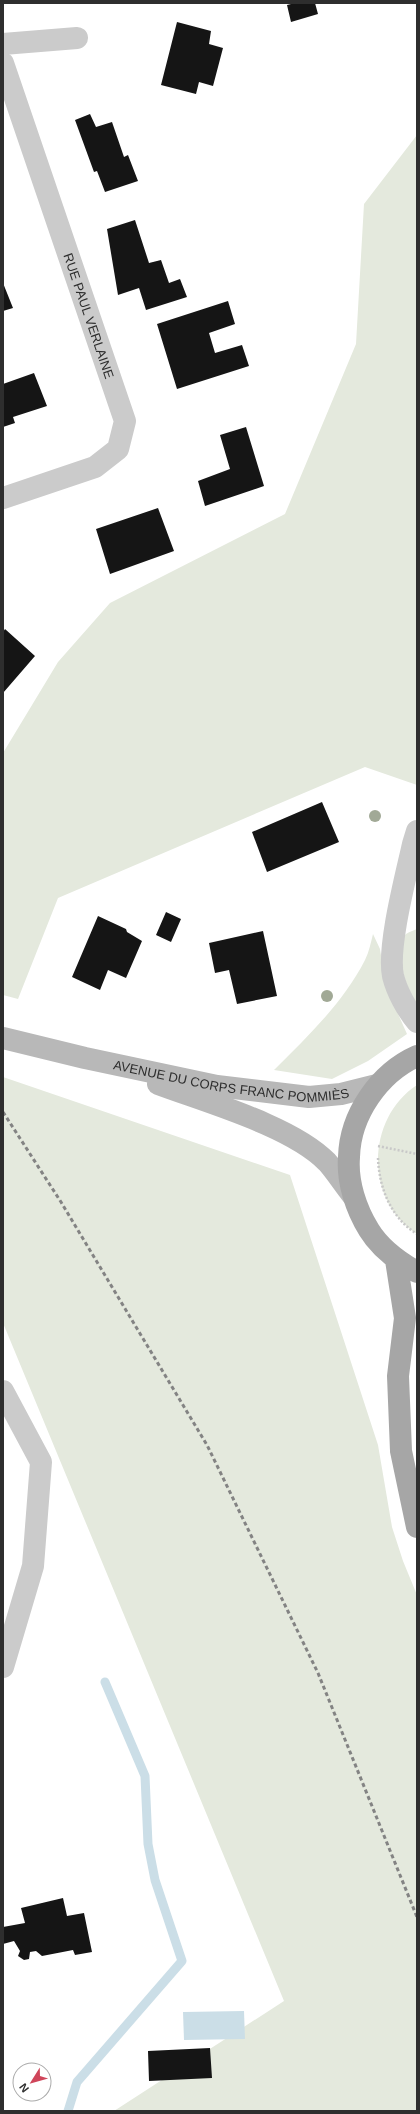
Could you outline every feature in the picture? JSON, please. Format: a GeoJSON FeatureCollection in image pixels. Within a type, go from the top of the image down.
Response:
{"type":"FeatureCollection","features":[{"type":"Feature","properties":{"kind":"main road","name":"AVENUE DU CORPS FRANC POMMIÈS"},"geometry":{"type":"LineString","coordinates":[[3,1038],[85,1058],[218,1086],[309,1097],[341,1094],[377,1085]]}},
{"type":"Feature","properties":{"kind":"main road"},"geometry":{"type":"LineString","coordinates":[[417,1056],[403,1062],[377,1085],[357,1119],[348,1157],[353,1196],[369,1231],[396,1260],[417,1272]]}},
{"type":"Feature","properties":{"kind":"main road","name":"AVENUE DU CORPS FRANC POMMIÈS"},"geometry":{"type":"LineString","coordinates":[[85,1058],[209,1103],[298,1140],[327,1162],[353,1196]]}},
{"type":"Feature","properties":{"kind":"main road"},"geometry":{"type":"LineString","coordinates":[[396,1260],[405,1318],[398,1376],[401,1451],[417,1527]]}},
{"type":"Feature","properties":{"kind":"street"},"geometry":{"type":"LineString","coordinates":[[3,44],[77,38]]}},
{"type":"Feature","properties":{"kind":"street","name":"RUE PAUL VERLAINE"},"geometry":{"type":"LineString","coordinates":[[3,63],[125,421],[118,449],[95,467],[3,498]]}},
{"type":"Feature","properties":{"kind":"street"},"geometry":{"type":"LineString","coordinates":[[417,831],[395,933],[392,964],[393,978],[404,1002],[417,1022]]}},
{"type":"Feature","properties":{"kind":"street"},"geometry":{"type":"LineString","coordinates":[[3,1391],[40,1462],[33,1566],[3,1667]]}},
{"type":"Feature","properties":{"kind":"path"},"geometry":{"type":"LineString","coordinates":[[417,1154],[378,1146],[379,1177],[390,1206],[409,1229],[417,1234]]}},
{"type":"Feature","properties":{"kind":"shaded area"},"geometry":{"type":"Polygon","coordinates":[[[417,135],[417,785],[365,767],[58,898],[18,999],[3,995],[3,753],[58,662],[110,603],[285,514],[356,344],[364,204],[417,135]]]}},
{"type":"Feature","properties":{"kind":"shaded area"},"geometry":{"type":"Polygon","coordinates":[[[417,929],[417,1008],[402,971],[400,950],[401,941],[406,934],[417,929]]]}},
{"type":"Feature","properties":{"kind":"shaded area"},"geometry":{"type":"Polygon","coordinates":[[[373,934],[380,949],[386,987],[407,1034],[368,1061],[332,1079],[274,1070],[336,1005],[365,960],[373,934]]]}},
{"type":"Feature","properties":{"kind":"shaded area"},"geometry":{"type":"Polygon","coordinates":[[[3,1077],[290,1175],[378,1445],[392,1527],[403,1561],[417,1595],[417,2111],[114,2111],[284,2001],[3,1323],[3,1077]]]}},
{"type":"Feature","properties":{"kind":"shaded area"},"geometry":{"type":"Polygon","coordinates":[[[417,1085],[417,1234],[400,1219],[387,1201],[380,1181],[378,1160],[381,1138],[388,1118],[400,1100],[417,1085]]]}},
{"type":"Feature","properties":{"kind":"shaded area"},"geometry":{"type":"Polygon","coordinates":[[[244,2011],[245,2039],[184,2040],[183,2012],[244,2011]]]}},
{"type":"Feature","properties":{"kind":"building"},"geometry":{"type":"Polygon","coordinates":[[[295,3],[315,3],[318,14],[291,22],[287,5],[295,3]]]}},
{"type":"Feature","properties":{"kind":"building"},"geometry":{"type":"Polygon","coordinates":[[[177,22],[211,31],[209,44],[223,48],[213,86],[199,82],[196,94],[161,85],[177,22]]]}},
{"type":"Feature","properties":{"kind":"building"},"geometry":{"type":"Polygon","coordinates":[[[90,114],[96,127],[112,122],[124,157],[128,155],[138,181],[105,192],[97,171],[94,172],[75,120],[90,114]]]}},
{"type":"Feature","properties":{"kind":"building"},"geometry":{"type":"Polygon","coordinates":[[[135,220],[149,263],[161,260],[169,283],[180,279],[187,297],[146,310],[139,288],[118,295],[107,229],[135,220]]]}},
{"type":"Feature","properties":{"kind":"building"},"geometry":{"type":"Polygon","coordinates":[[[3,283],[13,308],[3,311],[3,283]]]}},
{"type":"Feature","properties":{"kind":"building"},"geometry":{"type":"Polygon","coordinates":[[[228,301],[235,324],[209,333],[215,353],[242,345],[249,366],[177,389],[157,324],[228,301]]]}},
{"type":"Feature","properties":{"kind":"building"},"geometry":{"type":"Polygon","coordinates":[[[34,373],[47,406],[13,417],[15,423],[3,427],[3,384],[34,373]]]}},
{"type":"Feature","properties":{"kind":"building"},"geometry":{"type":"Polygon","coordinates":[[[246,427],[264,486],[205,506],[198,481],[230,469],[220,435],[246,427]]]}},
{"type":"Feature","properties":{"kind":"building"},"geometry":{"type":"Polygon","coordinates":[[[158,508],[174,551],[110,574],[96,529],[158,508]]]}},
{"type":"Feature","properties":{"kind":"building"},"geometry":{"type":"Polygon","coordinates":[[[5,629],[35,656],[3,693],[3,632],[5,629]]]}},
{"type":"Feature","properties":{"kind":"building"},"geometry":{"type":"Polygon","coordinates":[[[322,802],[339,842],[267,872],[252,832],[322,802]]]}},
{"type":"Feature","properties":{"kind":"building"},"geometry":{"type":"Polygon","coordinates":[[[166,912],[181,919],[171,942],[156,935],[166,912]]]}},
{"type":"Feature","properties":{"kind":"building"},"geometry":{"type":"Polygon","coordinates":[[[98,916],[126,929],[127,932],[142,941],[126,978],[108,970],[100,990],[72,977],[98,916]]]}},
{"type":"Feature","properties":{"kind":"building"},"geometry":{"type":"Polygon","coordinates":[[[263,931],[277,996],[237,1004],[229,970],[215,973],[209,943],[263,931]]]}},
{"type":"Feature","properties":{"kind":"building"},"geometry":{"type":"Polygon","coordinates":[[[63,1898],[67,1916],[84,1913],[92,1952],[75,1955],[73,1950],[42,1956],[36,1951],[30,1952],[29,1959],[24,1960],[18,1956],[20,1951],[14,1941],[3,1944],[3,1927],[25,1923],[21,1908],[63,1898]]]}},
{"type":"Feature","properties":{"kind":"building"},"geometry":{"type":"Polygon","coordinates":[[[210,2048],[212,2078],[149,2081],[148,2051],[210,2048]]]}},
{"type":"Feature","properties":{"kind":"waterway"},"geometry":{"type":"LineString","coordinates":[[68,2111],[77,2082],[182,1961],[155,1880],[148,1844],[145,1776],[105,1682]]}},
{"type":"Feature","properties":{"kind":"railway"},"geometry":{"type":"LineString","coordinates":[[3,1112],[61,1202],[207,1445],[318,1673],[417,1917]]}}]}
